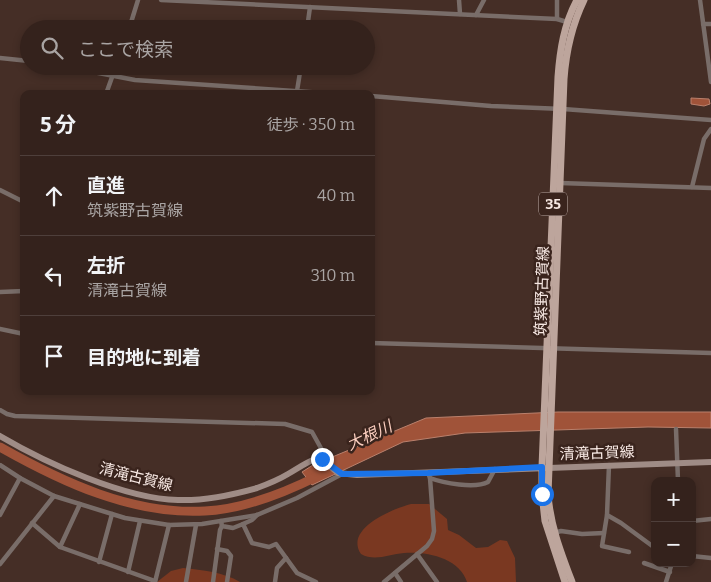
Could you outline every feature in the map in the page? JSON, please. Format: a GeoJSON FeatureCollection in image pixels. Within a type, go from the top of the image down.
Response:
{"type":"FeatureCollection","features":[{"type":"Feature","properties":{"kind":"main road","name":"筑紫野古賀線"},"geometry":{"type":"LineString","coordinates":[[572,582],[554,533],[549,509],[546,467],[557,183],[559,62],[568,22],[577,0]]}},
{"type":"Feature","properties":{"kind":"main road","name":"筑紫野古賀線"},"geometry":{"type":"LineString","coordinates":[[559,110],[568,48],[584,0]]}},
{"type":"Feature","properties":{"kind":"main road","name":"清滝古賀線"},"geometry":{"type":"LineString","coordinates":[[0,436],[40,457],[97,481],[138,494],[166,500],[209,498],[256,488],[288,474],[314,459],[323,460]]}},
{"type":"Feature","properties":{"kind":"main road"},"geometry":{"type":"LineString","coordinates":[[323,460],[340,474]]}},
{"type":"Feature","properties":{"kind":"main road","name":"清滝古賀線"},"geometry":{"type":"LineString","coordinates":[[340,474],[429,476],[495,469],[711,462]]}},
{"type":"Feature","properties":{"kind":"main road","name":"筑紫野古賀線"},"geometry":{"type":"LineString","coordinates":[[546,467],[542,494],[545,521],[565,582]]}},
{"type":"Feature","properties":{"kind":"street"},"geometry":{"type":"LineString","coordinates":[[131,20],[138,0]]}},
{"type":"Feature","properties":{"kind":"street"},"geometry":{"type":"LineString","coordinates":[[161,0],[557,19],[568,22]]}},
{"type":"Feature","properties":{"kind":"street"},"geometry":{"type":"LineString","coordinates":[[459,0],[460,14]]}},
{"type":"Feature","properties":{"kind":"street"},"geometry":{"type":"LineString","coordinates":[[476,15],[484,0]]}},
{"type":"Feature","properties":{"kind":"street"},"geometry":{"type":"LineString","coordinates":[[557,0],[557,19]]}},
{"type":"Feature","properties":{"kind":"street"},"geometry":{"type":"LineString","coordinates":[[700,0],[711,82]]}},
{"type":"Feature","properties":{"kind":"street"},"geometry":{"type":"LineString","coordinates":[[308,20],[310,7]]}},
{"type":"Feature","properties":{"kind":"street"},"geometry":{"type":"LineString","coordinates":[[703,24],[711,24]]}},
{"type":"Feature","properties":{"kind":"street"},"geometry":{"type":"LineString","coordinates":[[0,58],[20,60]]}},
{"type":"Feature","properties":{"kind":"street"},"geometry":{"type":"LineString","coordinates":[[107,75],[135,80],[281,90]]}},
{"type":"Feature","properties":{"kind":"street"},"geometry":{"type":"LineString","coordinates":[[296,90],[299,75]]}},
{"type":"Feature","properties":{"kind":"street"},"geometry":{"type":"LineString","coordinates":[[107,90],[112,76]]}},
{"type":"Feature","properties":{"kind":"street"},"geometry":{"type":"LineString","coordinates":[[375,96],[711,120]]}},
{"type":"Feature","properties":{"kind":"street"},"geometry":{"type":"LineString","coordinates":[[692,187],[704,139],[711,128]]}},
{"type":"Feature","properties":{"kind":"street"},"geometry":{"type":"LineString","coordinates":[[557,183],[711,188]]}},
{"type":"Feature","properties":{"kind":"street"},"geometry":{"type":"LineString","coordinates":[[0,190],[20,200]]}},
{"type":"Feature","properties":{"kind":"street"},"geometry":{"type":"LineString","coordinates":[[0,292],[20,291]]}},
{"type":"Feature","properties":{"kind":"street"},"geometry":{"type":"LineString","coordinates":[[0,329],[20,333]]}},
{"type":"Feature","properties":{"kind":"street"},"geometry":{"type":"LineString","coordinates":[[375,343],[711,353]]}},
{"type":"Feature","properties":{"kind":"street"},"geometry":{"type":"LineString","coordinates":[[0,410],[15,416],[285,424],[312,432],[322,450],[323,460]]}},
{"type":"Feature","properties":{"kind":"street"},"geometry":{"type":"LineString","coordinates":[[676,429],[678,477]]}},
{"type":"Feature","properties":{"kind":"street"},"geometry":{"type":"LineString","coordinates":[[609,464],[607,515],[602,546],[629,552]]}},
{"type":"Feature","properties":{"kind":"street"},"geometry":{"type":"LineString","coordinates":[[0,465],[54,496],[112,514],[140,521],[169,525],[221,524],[257,515],[298,498],[340,474]]}},
{"type":"Feature","properties":{"kind":"street"},"geometry":{"type":"LineString","coordinates":[[384,582],[432,539],[434,531],[429,476],[450,483],[478,485],[488,482],[495,469]]}},
{"type":"Feature","properties":{"kind":"street"},"geometry":{"type":"LineString","coordinates":[[0,515],[20,478]]}},
{"type":"Feature","properties":{"kind":"street"},"geometry":{"type":"LineString","coordinates":[[0,564],[54,496]]}},
{"type":"Feature","properties":{"kind":"street"},"geometry":{"type":"LineString","coordinates":[[60,547],[80,504]]}},
{"type":"Feature","properties":{"kind":"street"},"geometry":{"type":"LineString","coordinates":[[99,562],[112,514]]}},
{"type":"Feature","properties":{"kind":"street"},"geometry":{"type":"LineString","coordinates":[[221,524],[233,528],[252,520],[257,515]]}},
{"type":"Feature","properties":{"kind":"street"},"geometry":{"type":"LineString","coordinates":[[607,515],[651,545]]}},
{"type":"Feature","properties":{"kind":"street"},"geometry":{"type":"LineString","coordinates":[[696,520],[711,519]]}},
{"type":"Feature","properties":{"kind":"street"},"geometry":{"type":"LineString","coordinates":[[128,572],[140,521]]}},
{"type":"Feature","properties":{"kind":"street"},"geometry":{"type":"LineString","coordinates":[[32,523],[60,547],[155,582],[169,525]]}},
{"type":"Feature","properties":{"kind":"street"},"geometry":{"type":"LineString","coordinates":[[212,582],[221,524]]}},
{"type":"Feature","properties":{"kind":"street"},"geometry":{"type":"LineString","coordinates":[[243,524],[252,543],[268,547],[276,544],[297,573],[316,582]]}},
{"type":"Feature","properties":{"kind":"street"},"geometry":{"type":"LineString","coordinates":[[186,582],[196,525]]}},
{"type":"Feature","properties":{"kind":"street"},"geometry":{"type":"LineString","coordinates":[[554,533],[561,531],[582,534],[604,533]]}},
{"type":"Feature","properties":{"kind":"street"},"geometry":{"type":"LineString","coordinates":[[217,549],[227,551],[231,556],[228,582]]}},
{"type":"Feature","properties":{"kind":"street"},"geometry":{"type":"LineString","coordinates":[[417,554],[437,582]]}},
{"type":"Feature","properties":{"kind":"street"},"geometry":{"type":"LineString","coordinates":[[696,556],[711,558]]}},
{"type":"Feature","properties":{"kind":"street"},"geometry":{"type":"LineString","coordinates":[[275,582],[277,568],[286,558]]}},
{"type":"Feature","properties":{"kind":"street"},"geometry":{"type":"LineString","coordinates":[[644,563],[670,572]]}},
{"type":"Feature","properties":{"kind":"street"},"geometry":{"type":"LineString","coordinates":[[666,582],[671,567]]}},
{"type":"Feature","properties":{"kind":"street"},"geometry":{"type":"LineString","coordinates":[[395,573],[401,582]]}},
{"type":"Feature","properties":{"kind":"shaded area"},"geometry":{"type":"Polygon","coordinates":[[[691,98],[709,99],[710,104],[704,106],[691,104],[691,98]]]}},
{"type":"Feature","properties":{"kind":"shaded area"},"geometry":{"type":"Polygon","coordinates":[[[558,412],[711,412],[711,428],[648,427],[465,433],[403,442],[312,485],[302,472],[313,465],[426,418],[558,412]]]}},
{"type":"Feature","properties":{"kind":"shaded area"},"geometry":{"type":"Polygon","coordinates":[[[411,504],[429,504],[447,519],[448,530],[459,535],[476,548],[488,547],[500,540],[507,541],[515,558],[516,582],[467,582],[463,574],[450,562],[422,553],[404,553],[377,557],[361,554],[357,545],[359,536],[372,521],[393,510],[411,504]]]}},
{"type":"Feature","properties":{"kind":"shaded area"},"geometry":{"type":"Polygon","coordinates":[[[183,568],[220,574],[240,582],[157,582],[171,571],[183,568]]]}},
{"type":"Feature","properties":{"kind":"waterway","name":"大根川"},"geometry":{"type":"LineString","coordinates":[[0,447],[73,484],[98,494],[151,508],[178,511],[220,510],[249,504],[278,494],[318,476]]}},
{"type":"Feature","properties":{"kind":"route"},"geometry":{"type":"LineString","coordinates":[[322,459],[338,473],[357,475],[542,467],[542,494]]}}]}
